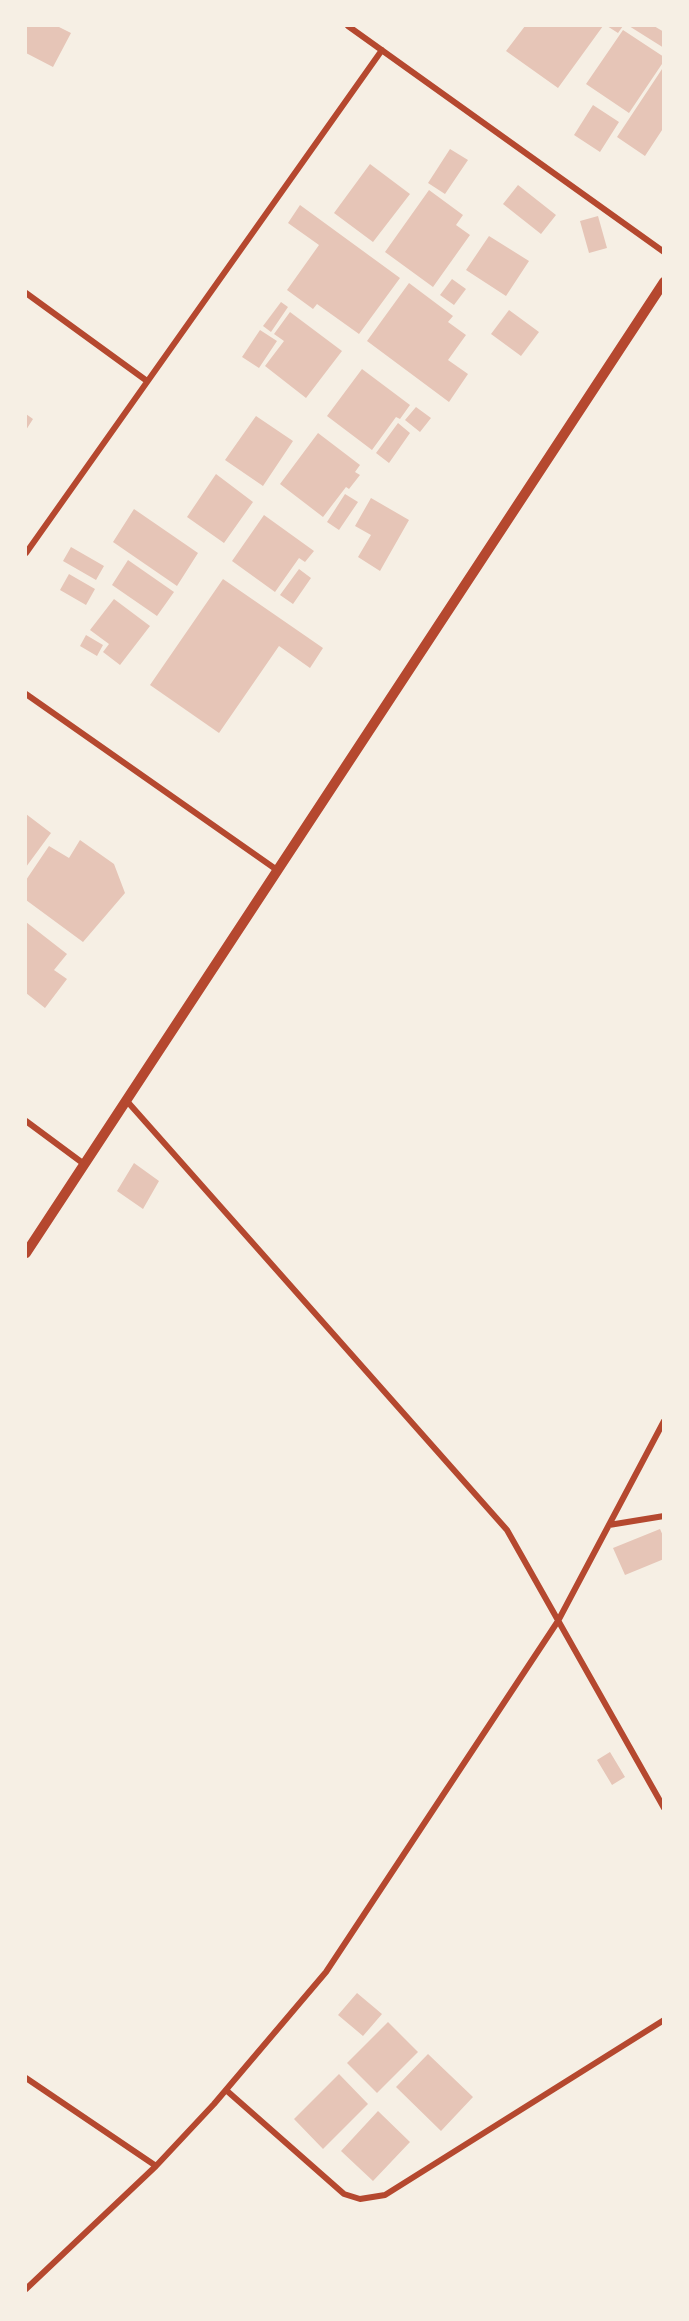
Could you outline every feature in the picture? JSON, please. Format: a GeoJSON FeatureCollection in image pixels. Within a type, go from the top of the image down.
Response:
{"type":"FeatureCollection","features":[{"type":"Feature","properties":{"kind":"street"},"geometry":{"type":"LineString","coordinates":[[348,26],[663,252]]}},
{"type":"Feature","properties":{"kind":"street"},"geometry":{"type":"LineString","coordinates":[[26,553],[382,50]]}},
{"type":"Feature","properties":{"kind":"street"},"geometry":{"type":"LineString","coordinates":[[26,1252],[663,282]]}},
{"type":"Feature","properties":{"kind":"street"},"geometry":{"type":"LineString","coordinates":[[26,293],[147,381]]}},
{"type":"Feature","properties":{"kind":"street"},"geometry":{"type":"LineString","coordinates":[[26,694],[277,870]]}},
{"type":"Feature","properties":{"kind":"street"},"geometry":{"type":"LineString","coordinates":[[126,1099],[507,1530],[663,1808]]}},
{"type":"Feature","properties":{"kind":"street"},"geometry":{"type":"LineString","coordinates":[[26,1121],[84,1164]]}},
{"type":"Feature","properties":{"kind":"street"},"geometry":{"type":"LineString","coordinates":[[26,2289],[156,2166],[225,2090],[326,1972],[558,1621],[663,1421]]}},
{"type":"Feature","properties":{"kind":"street"},"geometry":{"type":"LineString","coordinates":[[609,1525],[663,1515]]}},
{"type":"Feature","properties":{"kind":"street"},"geometry":{"type":"LineString","coordinates":[[225,2090],[344,2194],[360,2199],[385,2195],[663,2020]]}},
{"type":"Feature","properties":{"kind":"street"},"geometry":{"type":"LineString","coordinates":[[26,2078],[156,2166]]}},
{"type":"Feature","properties":{"kind":"building"},"geometry":{"type":"Polygon","coordinates":[[[26,26],[57,26],[71,33],[53,67],[26,53],[26,26]]]}},
{"type":"Feature","properties":{"kind":"building"},"geometry":{"type":"Polygon","coordinates":[[[525,26],[603,26],[558,88],[506,51],[525,26]]]}},
{"type":"Feature","properties":{"kind":"building"},"geometry":{"type":"Polygon","coordinates":[[[607,26],[623,26],[618,33],[607,26]]]}},
{"type":"Feature","properties":{"kind":"building"},"geometry":{"type":"Polygon","coordinates":[[[629,26],[654,26],[664,32],[664,48],[629,26]]]}},
{"type":"Feature","properties":{"kind":"building"},"geometry":{"type":"Polygon","coordinates":[[[623,30],[664,57],[664,61],[629,113],[586,84],[623,30]]]}},
{"type":"Feature","properties":{"kind":"building"},"geometry":{"type":"Polygon","coordinates":[[[664,66],[664,127],[645,156],[617,137],[664,66]]]}},
{"type":"Feature","properties":{"kind":"building"},"geometry":{"type":"Polygon","coordinates":[[[593,105],[619,122],[600,152],[574,135],[593,105]]]}},
{"type":"Feature","properties":{"kind":"building"},"geometry":{"type":"Polygon","coordinates":[[[450,149],[468,160],[445,194],[428,183],[450,149]]]}},
{"type":"Feature","properties":{"kind":"building"},"geometry":{"type":"Polygon","coordinates":[[[370,164],[410,194],[373,242],[334,213],[370,164]]]}},
{"type":"Feature","properties":{"kind":"building"},"geometry":{"type":"Polygon","coordinates":[[[518,185],[556,215],[541,234],[503,204],[518,185]]]}},
{"type":"Feature","properties":{"kind":"building"},"geometry":{"type":"Polygon","coordinates":[[[429,190],[463,215],[456,225],[470,235],[433,287],[385,252],[429,190]]]}},
{"type":"Feature","properties":{"kind":"building"},"geometry":{"type":"Polygon","coordinates":[[[300,205],[400,278],[359,334],[317,304],[313,309],[287,290],[319,245],[288,223],[300,205]]]}},
{"type":"Feature","properties":{"kind":"building"},"geometry":{"type":"Polygon","coordinates":[[[598,216],[607,248],[589,253],[580,221],[598,216]]]}},
{"type":"Feature","properties":{"kind":"building"},"geometry":{"type":"Polygon","coordinates":[[[489,236],[529,261],[506,296],[466,270],[489,236]]]}},
{"type":"Feature","properties":{"kind":"building"},"geometry":{"type":"Polygon","coordinates":[[[452,279],[466,289],[454,305],[440,295],[452,279]]]}},
{"type":"Feature","properties":{"kind":"building"},"geometry":{"type":"Polygon","coordinates":[[[409,283],[453,316],[448,322],[466,335],[448,360],[468,374],[449,402],[367,341],[409,283]]]}},
{"type":"Feature","properties":{"kind":"building"},"geometry":{"type":"Polygon","coordinates":[[[281,302],[288,307],[271,332],[263,326],[281,302]]]}},
{"type":"Feature","properties":{"kind":"building"},"geometry":{"type":"Polygon","coordinates":[[[509,310],[539,332],[521,356],[491,334],[509,310]]]}},
{"type":"Feature","properties":{"kind":"building"},"geometry":{"type":"Polygon","coordinates":[[[290,312],[342,351],[306,398],[265,366],[284,341],[274,334],[290,312]]]}},
{"type":"Feature","properties":{"kind":"building"},"geometry":{"type":"Polygon","coordinates":[[[260,330],[277,341],[259,368],[242,357],[260,330]]]}},
{"type":"Feature","properties":{"kind":"building"},"geometry":{"type":"Polygon","coordinates":[[[362,369],[410,405],[400,419],[396,417],[372,450],[327,416],[362,369]]]}},
{"type":"Feature","properties":{"kind":"building"},"geometry":{"type":"Polygon","coordinates":[[[416,407],[431,418],[420,432],[405,420],[416,407]]]}},
{"type":"Feature","properties":{"kind":"building"},"geometry":{"type":"Polygon","coordinates":[[[26,414],[33,419],[26,430],[26,414]]]}},
{"type":"Feature","properties":{"kind":"building"},"geometry":{"type":"Polygon","coordinates":[[[256,416],[293,441],[263,486],[225,460],[256,416]]]}},
{"type":"Feature","properties":{"kind":"building"},"geometry":{"type":"Polygon","coordinates":[[[398,423],[410,433],[389,463],[376,453],[398,423]]]}},
{"type":"Feature","properties":{"kind":"building"},"geometry":{"type":"Polygon","coordinates":[[[318,433],[360,465],[355,472],[360,475],[349,489],[346,487],[323,517],[280,484],[318,433]]]}},
{"type":"Feature","properties":{"kind":"building"},"geometry":{"type":"Polygon","coordinates":[[[216,474],[253,502],[224,543],[187,517],[216,474]]]}},
{"type":"Feature","properties":{"kind":"building"},"geometry":{"type":"Polygon","coordinates":[[[345,494],[358,502],[339,530],[327,522],[345,494]]]}},
{"type":"Feature","properties":{"kind":"building"},"geometry":{"type":"Polygon","coordinates":[[[371,498],[409,520],[380,571],[358,557],[371,535],[355,526],[371,498]]]}},
{"type":"Feature","properties":{"kind":"building"},"geometry":{"type":"Polygon","coordinates":[[[134,509],[198,553],[177,586],[113,542],[134,509]]]}},
{"type":"Feature","properties":{"kind":"building"},"geometry":{"type":"Polygon","coordinates":[[[264,515],[314,551],[305,562],[299,558],[275,592],[232,561],[264,515]]]}},
{"type":"Feature","properties":{"kind":"building"},"geometry":{"type":"Polygon","coordinates":[[[71,547],[104,566],[96,580],[63,561],[71,547]]]}},
{"type":"Feature","properties":{"kind":"building"},"geometry":{"type":"Polygon","coordinates":[[[128,560],[174,592],[157,616],[112,585],[128,560]]]}},
{"type":"Feature","properties":{"kind":"building"},"geometry":{"type":"Polygon","coordinates":[[[299,569],[311,578],[293,604],[280,595],[299,569]]]}},
{"type":"Feature","properties":{"kind":"building"},"geometry":{"type":"Polygon","coordinates":[[[69,574],[95,589],[86,605],[60,590],[69,574]]]}},
{"type":"Feature","properties":{"kind":"building"},"geometry":{"type":"Polygon","coordinates":[[[223,579],[323,648],[310,668],[279,646],[219,733],[150,685],[223,579]]]}},
{"type":"Feature","properties":{"kind":"building"},"geometry":{"type":"Polygon","coordinates":[[[114,599],[150,626],[120,665],[103,652],[109,644],[90,630],[114,599]]]}},
{"type":"Feature","properties":{"kind":"building"},"geometry":{"type":"Polygon","coordinates":[[[86,635],[103,645],[97,656],[80,646],[86,635]]]}},
{"type":"Feature","properties":{"kind":"building"},"geometry":{"type":"Polygon","coordinates":[[[26,814],[51,833],[26,867],[26,814]]]}},
{"type":"Feature","properties":{"kind":"building"},"geometry":{"type":"Polygon","coordinates":[[[80,840],[114,864],[125,893],[83,942],[26,900],[26,880],[49,846],[69,858],[80,840]]]}},
{"type":"Feature","properties":{"kind":"building"},"geometry":{"type":"Polygon","coordinates":[[[26,922],[67,954],[54,970],[67,979],[45,1008],[26,993],[26,922]]]}},
{"type":"Feature","properties":{"kind":"building"},"geometry":{"type":"Polygon","coordinates":[[[134,1163],[159,1181],[143,1209],[117,1191],[134,1163]]]}},
{"type":"Feature","properties":{"kind":"building"},"geometry":{"type":"Polygon","coordinates":[[[660,1529],[664,1538],[664,1559],[625,1575],[613,1548],[660,1529]]]}},
{"type":"Feature","properties":{"kind":"building"},"geometry":{"type":"Polygon","coordinates":[[[610,1752],[625,1777],[612,1785],[597,1760],[610,1752]]]}},
{"type":"Feature","properties":{"kind":"building"},"geometry":{"type":"Polygon","coordinates":[[[357,1993],[382,2014],[363,2036],[338,2015],[357,1993]]]}},
{"type":"Feature","properties":{"kind":"building"},"geometry":{"type":"Polygon","coordinates":[[[388,2022],[418,2052],[377,2093],[347,2063],[388,2022]]]}},
{"type":"Feature","properties":{"kind":"building"},"geometry":{"type":"Polygon","coordinates":[[[428,2054],[473,2097],[441,2131],[396,2087],[428,2054]]]}},
{"type":"Feature","properties":{"kind":"building"},"geometry":{"type":"Polygon","coordinates":[[[339,2074],[368,2104],[323,2149],[294,2119],[339,2074]]]}},
{"type":"Feature","properties":{"kind":"building"},"geometry":{"type":"Polygon","coordinates":[[[378,2111],[410,2142],[373,2181],[341,2151],[378,2111]]]}}]}
